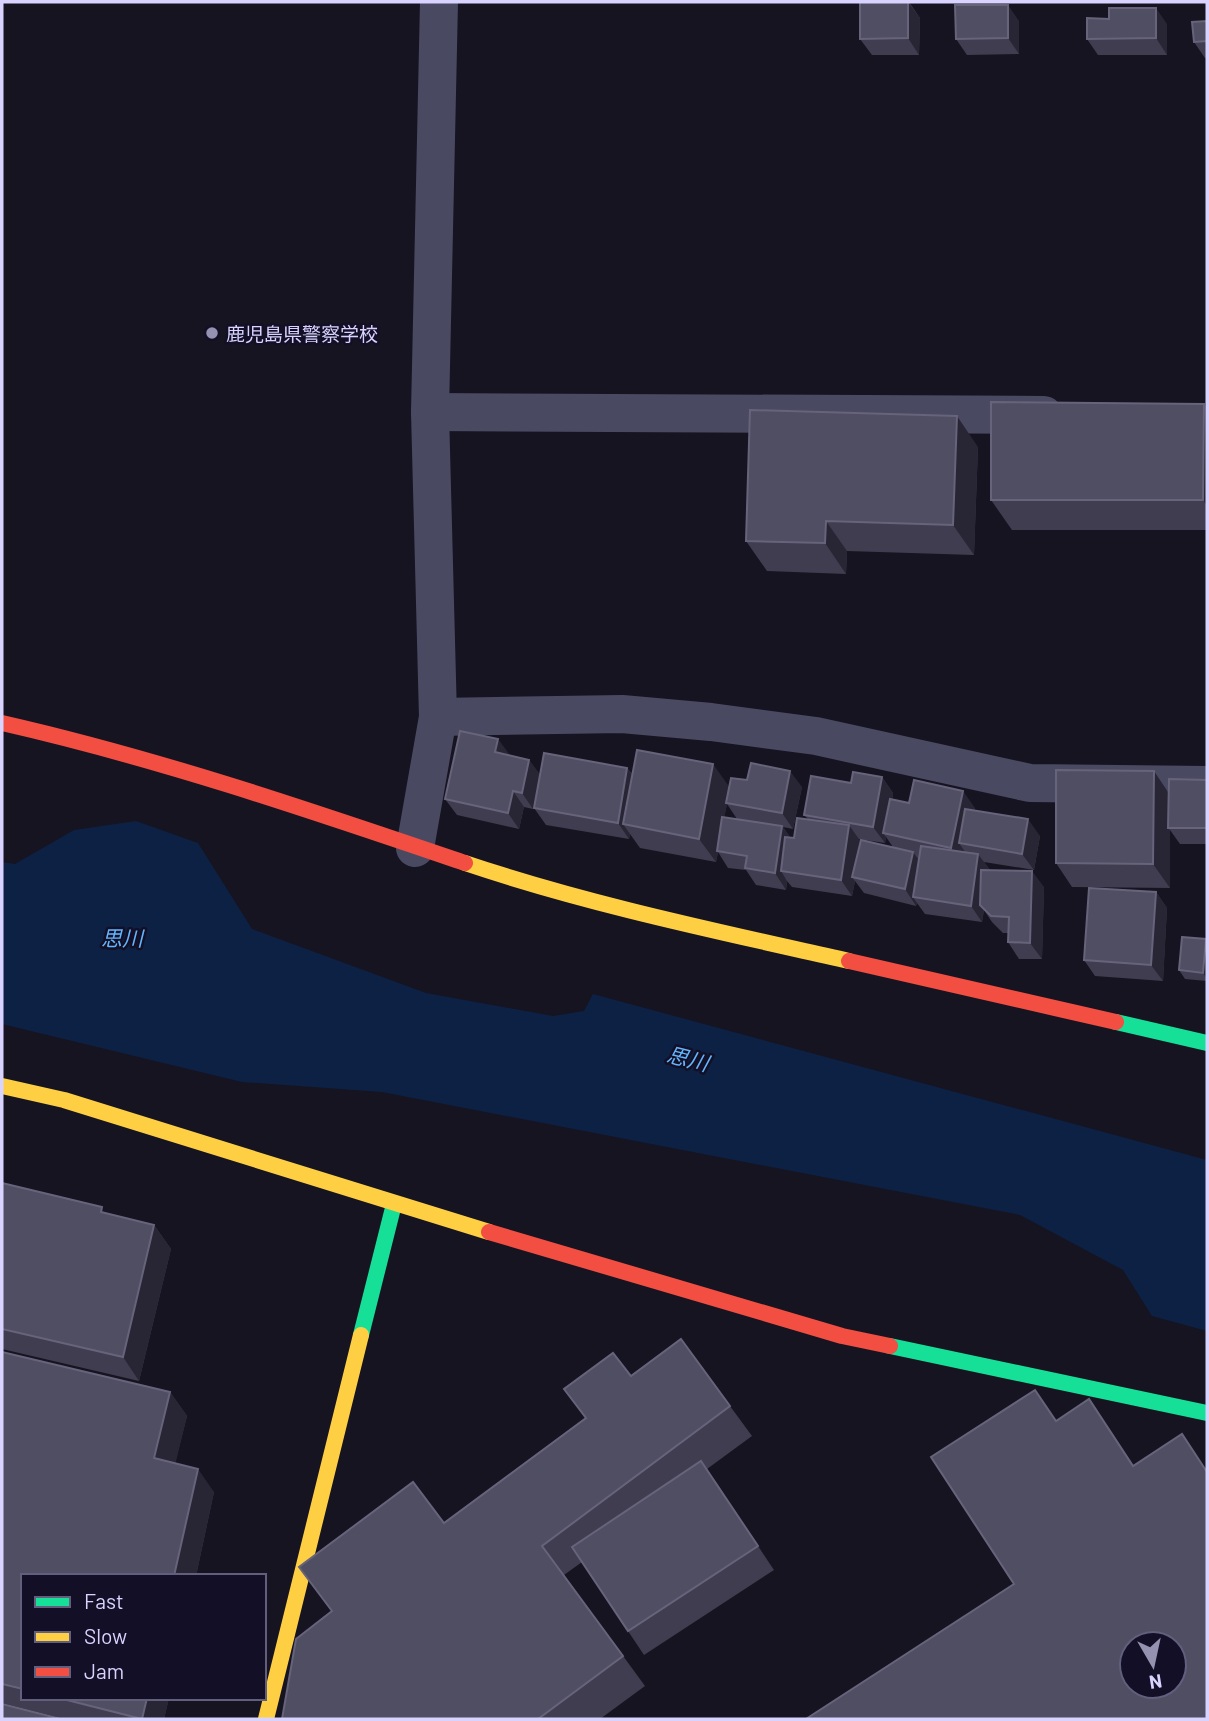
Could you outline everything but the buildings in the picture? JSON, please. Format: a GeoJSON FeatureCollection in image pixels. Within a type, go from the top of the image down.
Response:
{"type":"FeatureCollection","features":[{"type":"Feature","properties":{"kind":"street"},"geometry":{"type":"LineString","coordinates":[[415,848],[438,717],[430,412],[439,2]]}},
{"type":"Feature","properties":{"kind":"street"},"geometry":{"type":"LineString","coordinates":[[430,412],[1075,416]]}},
{"type":"Feature","properties":{"kind":"street"},"geometry":{"type":"LineString","coordinates":[[438,717],[621,714],[711,722],[816,736],[1030,783],[1207,785]]}},
{"type":"Feature","properties":{"kind":"street"},"geometry":{"type":"LineString","coordinates":[[2,723],[94,744],[221,780],[509,878],[695,926],[1207,1043]]}},
{"type":"Feature","properties":{"kind":"street"},"geometry":{"type":"LineString","coordinates":[[2,1086],[64,1100],[394,1204],[842,1336],[1207,1413]]}},
{"type":"Feature","properties":{"kind":"street"},"geometry":{"type":"LineString","coordinates":[[266,1719],[394,1204]]}},
{"type":"Feature","properties":{"kind":"water","name":"思川"},"geometry":{"type":"Polygon","coordinates":[[[136,821],[198,843],[252,929],[426,993],[553,1016],[584,1011],[593,994],[1207,1160],[1207,1331],[1152,1316],[1123,1270],[1020,1215],[382,1092],[242,1082],[2,1024],[2,862],[15,864],[74,830],[136,821]]]}},
{"type":"Feature","properties":{"kind":"traffic: fast"},"geometry":{"type":"LineString","coordinates":[[1116,1022],[1207,1043]]}},
{"type":"Feature","properties":{"kind":"traffic: fast"},"geometry":{"type":"LineString","coordinates":[[361,1335],[394,1204]]}},
{"type":"Feature","properties":{"kind":"traffic: fast"},"geometry":{"type":"LineString","coordinates":[[890,1346],[1207,1413]]}},
{"type":"Feature","properties":{"kind":"traffic: slow"},"geometry":{"type":"LineString","coordinates":[[465,863],[608,905],[849,961]]}},
{"type":"Feature","properties":{"kind":"traffic: slow"},"geometry":{"type":"LineString","coordinates":[[2,1086],[64,1100],[489,1232]]}},
{"type":"Feature","properties":{"kind":"traffic: slow"},"geometry":{"type":"LineString","coordinates":[[266,1719],[361,1335]]}},
{"type":"Feature","properties":{"kind":"traffic: jam"},"geometry":{"type":"LineString","coordinates":[[2,723],[178,769],[465,863]]}},
{"type":"Feature","properties":{"kind":"traffic: jam"},"geometry":{"type":"LineString","coordinates":[[849,961],[1116,1022]]}},
{"type":"Feature","properties":{"kind":"traffic: jam"},"geometry":{"type":"LineString","coordinates":[[489,1232],[842,1336],[890,1346]]}},
{"type":"Feature","properties":{"kind":"place","name":"鹿児島県警察学校"},"geometry":{"type":"Point","coordinates":[212,333]}}]}
